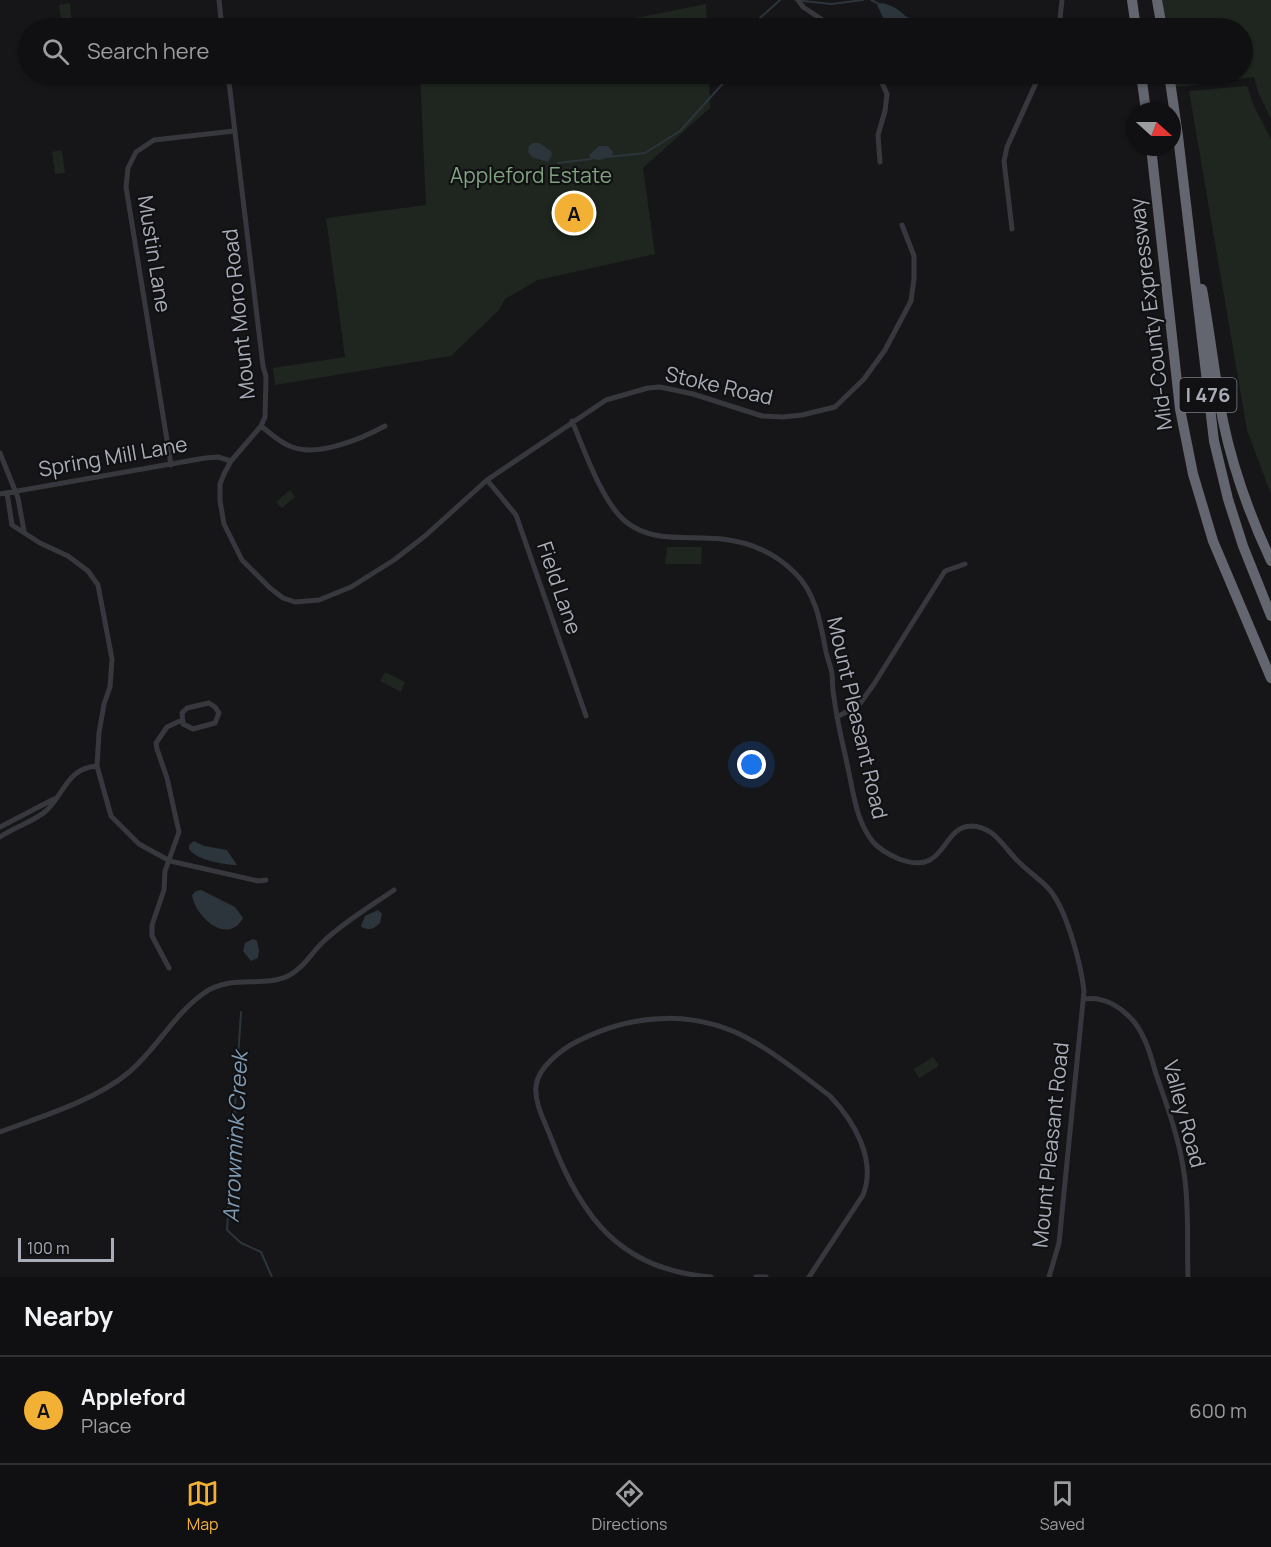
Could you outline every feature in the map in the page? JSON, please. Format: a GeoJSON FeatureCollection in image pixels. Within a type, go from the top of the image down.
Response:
{"type":"FeatureCollection","features":[{"type":"Feature","properties":{"kind":"highway"},"geometry":{"type":"LineString","coordinates":[[1132,0],[1135,18]]}},
{"type":"Feature","properties":{"kind":"highway"},"geometry":{"type":"LineString","coordinates":[[1157,0],[1160,18]]}},
{"type":"Feature","properties":{"kind":"highway"},"geometry":{"type":"LineString","coordinates":[[1143,84],[1145,102]]}},
{"type":"Feature","properties":{"kind":"highway","name":"I 476"},"geometry":{"type":"LineString","coordinates":[[1170,84],[1214,441],[1228,499],[1243,546],[1271,616]]}},
{"type":"Feature","properties":{"kind":"highway","name":"Mid-County Expressway"},"geometry":{"type":"LineString","coordinates":[[1152,156],[1180,410],[1193,474],[1213,541],[1271,679]]}},
{"type":"Feature","properties":{"kind":"highway"},"geometry":{"type":"LineString","coordinates":[[1182,165],[1223,421],[1240,487],[1271,561]]}},
{"type":"Feature","properties":{"kind":"highway"},"geometry":{"type":"LineString","coordinates":[[1240,487],[1247,494],[1271,547]]}},
{"type":"Feature","properties":{"kind":"street"},"geometry":{"type":"LineString","coordinates":[[219,0],[221,18]]}},
{"type":"Feature","properties":{"kind":"street"},"geometry":{"type":"LineString","coordinates":[[1060,18],[1062,0]]}},
{"type":"Feature","properties":{"kind":"street"},"geometry":{"type":"LineString","coordinates":[[799,1],[803,7],[820,18]]}},
{"type":"Feature","properties":{"kind":"street","name":"Mount Moro Road"},"geometry":{"type":"LineString","coordinates":[[229,84],[262,366],[266,377],[265,417],[261,426],[231,461],[224,474],[220,484],[220,501],[224,524],[242,560],[270,588],[283,598],[295,602],[319,600],[340,592],[394,560],[425,536],[487,480],[572,421]]}},
{"type":"Feature","properties":{"kind":"street"},"geometry":{"type":"LineString","coordinates":[[880,162],[878,135],[887,94],[882,84]]}},
{"type":"Feature","properties":{"kind":"street"},"geometry":{"type":"LineString","coordinates":[[1012,229],[1004,161],[1007,147],[1035,84]]}},
{"type":"Feature","properties":{"kind":"street","name":"Mustin Lane"},"geometry":{"type":"LineString","coordinates":[[171,465],[126,187],[128,168],[136,152],[154,140],[234,131]]}},
{"type":"Feature","properties":{"kind":"street","name":"Stoke Road"},"geometry":{"type":"LineString","coordinates":[[572,421],[606,400],[648,388],[660,387],[693,394],[762,416],[802,415],[835,407],[864,379],[885,350],[910,301],[914,279],[914,256],[902,225]]}},
{"type":"Feature","properties":{"kind":"street","name":"Mount Pleasant Road"},"geometry":{"type":"LineString","coordinates":[[572,421],[606,496],[614,509],[628,523],[638,530],[666,537],[722,538],[747,543],[778,558],[796,574],[807,588],[824,632],[832,674],[833,696],[855,805],[865,831],[875,844],[895,857],[920,864],[932,859],[963,828],[971,826],[982,828],[992,833],[1015,859],[1054,895],[1062,910],[1078,959],[1084,999],[1059,1243],[1049,1277]]}},
{"type":"Feature","properties":{"kind":"street"},"geometry":{"type":"LineString","coordinates":[[261,426],[289,446],[309,450],[355,439],[385,426]]}},
{"type":"Feature","properties":{"kind":"street"},"geometry":{"type":"LineString","coordinates":[[0,453],[15,490],[22,513],[24,531]]}},
{"type":"Feature","properties":{"kind":"street","name":"Spring Mill Lane"},"geometry":{"type":"LineString","coordinates":[[3,493],[205,458],[218,457],[231,461]]}},
{"type":"Feature","properties":{"kind":"street","name":"Field Lane"},"geometry":{"type":"LineString","coordinates":[[487,480],[516,515],[586,716]]}},
{"type":"Feature","properties":{"kind":"street"},"geometry":{"type":"LineString","coordinates":[[3,493],[12,525],[40,543],[68,556],[88,571],[98,585],[112,658],[110,687],[104,704],[99,734],[97,766],[111,816],[138,844],[170,861],[266,880]]}},
{"type":"Feature","properties":{"kind":"street"},"geometry":{"type":"LineString","coordinates":[[837,717],[859,705],[945,571],[965,564]]}},
{"type":"Feature","properties":{"kind":"street"},"geometry":{"type":"LineString","coordinates":[[206,704],[215,706],[219,713],[215,723],[193,729],[186,726],[182,720],[182,713],[187,708],[206,704]]}},
{"type":"Feature","properties":{"kind":"street"},"geometry":{"type":"LineString","coordinates":[[170,968],[152,936],[152,925],[164,890],[165,871],[179,832],[167,778],[156,743],[167,727],[182,720]]}},
{"type":"Feature","properties":{"kind":"street"},"geometry":{"type":"LineString","coordinates":[[0,837],[45,812],[67,783],[82,769],[97,766]]}},
{"type":"Feature","properties":{"kind":"street"},"geometry":{"type":"LineString","coordinates":[[0,826],[58,797]]}},
{"type":"Feature","properties":{"kind":"street"},"geometry":{"type":"LineString","coordinates":[[0,1132],[56,1111],[111,1086],[144,1059],[186,1008],[205,992],[222,984],[286,977],[304,964],[324,941],[394,890]]}},
{"type":"Feature","properties":{"kind":"street","name":"Valley Road"},"geometry":{"type":"LineString","coordinates":[[1084,999],[1095,997],[1108,1001],[1125,1012],[1136,1024],[1150,1052],[1169,1110],[1185,1179],[1188,1277]]}},
{"type":"Feature","properties":{"kind":"street"},"geometry":{"type":"LineString","coordinates":[[711,1277],[674,1271],[645,1261],[614,1241],[586,1211],[554,1146],[536,1097],[536,1084],[542,1071],[572,1044],[613,1026],[658,1018],[679,1018],[711,1024],[754,1042],[830,1096],[841,1107],[865,1154],[868,1171],[867,1183],[863,1195],[809,1277]]}},
{"type":"Feature","properties":{"kind":"street"},"geometry":{"type":"LineString","coordinates":[[756,1277],[766,1277]]}},
{"type":"Feature","properties":{"kind":"green space"},"geometry":{"type":"Polygon","coordinates":[[[1158,0],[1271,0],[1271,119],[1253,77],[1253,18],[1161,18],[1158,0]]]}},
{"type":"Feature","properties":{"kind":"green space"},"geometry":{"type":"Polygon","coordinates":[[[70,3],[71,18],[61,18],[59,5],[70,3]]]}},
{"type":"Feature","properties":{"kind":"green space"},"geometry":{"type":"Polygon","coordinates":[[[706,4],[707,18],[636,18],[706,4]]]}},
{"type":"Feature","properties":{"kind":"green space","name":"Appleford Estate"},"geometry":{"type":"Polygon","coordinates":[[[420,84],[709,84],[710,108],[643,168],[655,254],[538,280],[505,299],[499,310],[451,356],[275,385],[273,368],[345,357],[326,218],[426,205],[420,84]]]}},
{"type":"Feature","properties":{"kind":"green space"},"geometry":{"type":"Polygon","coordinates":[[[1170,84],[1201,84],[1171,88],[1170,84]]]}},
{"type":"Feature","properties":{"kind":"green space"},"geometry":{"type":"Polygon","coordinates":[[[1247,86],[1254,106],[1271,139],[1271,494],[1247,430],[1189,91],[1247,86]]]}},
{"type":"Feature","properties":{"kind":"green space"},"geometry":{"type":"Polygon","coordinates":[[[62,150],[65,173],[55,174],[52,152],[62,150]]]}},
{"type":"Feature","properties":{"kind":"green space"},"geometry":{"type":"Polygon","coordinates":[[[290,490],[295,497],[282,508],[276,502],[290,490]]]}},
{"type":"Feature","properties":{"kind":"green space"},"geometry":{"type":"Polygon","coordinates":[[[667,547],[702,547],[701,564],[665,564],[667,547]]]}},
{"type":"Feature","properties":{"kind":"green space"},"geometry":{"type":"Polygon","coordinates":[[[385,672],[405,682],[401,692],[380,681],[385,672]]]}},
{"type":"Feature","properties":{"kind":"green space"},"geometry":{"type":"Polygon","coordinates":[[[933,1057],[939,1066],[919,1078],[914,1069],[933,1057]]]}},
{"type":"Feature","properties":{"kind":"shaded area"},"geometry":{"type":"Polygon","coordinates":[[[881,3],[891,6],[906,18],[883,18],[877,5],[881,3]]]}},
{"type":"Feature","properties":{"kind":"shaded area"},"geometry":{"type":"Polygon","coordinates":[[[539,143],[551,151],[552,155],[548,162],[532,157],[528,152],[529,146],[539,143]]]}},
{"type":"Feature","properties":{"kind":"shaded area"},"geometry":{"type":"Polygon","coordinates":[[[599,146],[608,146],[613,152],[612,156],[600,160],[591,159],[589,155],[599,146]]]}},
{"type":"Feature","properties":{"kind":"shaded area"},"geometry":{"type":"Polygon","coordinates":[[[194,841],[204,846],[227,850],[237,865],[218,863],[198,856],[189,849],[189,845],[194,841]]]}},
{"type":"Feature","properties":{"kind":"shaded area"},"geometry":{"type":"Polygon","coordinates":[[[201,890],[235,907],[243,918],[237,926],[221,929],[199,912],[192,895],[201,890]]]}},
{"type":"Feature","properties":{"kind":"shaded area"},"geometry":{"type":"Polygon","coordinates":[[[378,910],[382,914],[380,923],[371,929],[361,926],[365,916],[378,910]]]}},
{"type":"Feature","properties":{"kind":"shaded area"},"geometry":{"type":"Polygon","coordinates":[[[253,939],[257,941],[259,950],[258,958],[251,961],[243,951],[245,943],[253,939]]]}},
{"type":"Feature","properties":{"kind":"waterway"},"geometry":{"type":"LineString","coordinates":[[760,18],[780,0]]}},
{"type":"Feature","properties":{"kind":"waterway"},"geometry":{"type":"LineString","coordinates":[[795,0],[831,4],[863,0]]}},
{"type":"Feature","properties":{"kind":"waterway"},"geometry":{"type":"LineString","coordinates":[[871,0],[879,4]]}},
{"type":"Feature","properties":{"kind":"waterway"},"geometry":{"type":"LineString","coordinates":[[903,16],[907,18]]}},
{"type":"Feature","properties":{"kind":"waterway"},"geometry":{"type":"LineString","coordinates":[[608,157],[645,153],[680,131],[722,84]]}},
{"type":"Feature","properties":{"kind":"waterway"},"geometry":{"type":"LineString","coordinates":[[558,163],[591,159]]}},
{"type":"Feature","properties":{"kind":"waterway","name":"Arrowmink Creek"},"geometry":{"type":"LineString","coordinates":[[241,1012],[227,1230],[241,1243],[261,1252],[272,1277]]}},
{"type":"Feature","properties":{"kind":"place","name":"Appleford"},"geometry":{"type":"Point","coordinates":[574,213]}}]}
